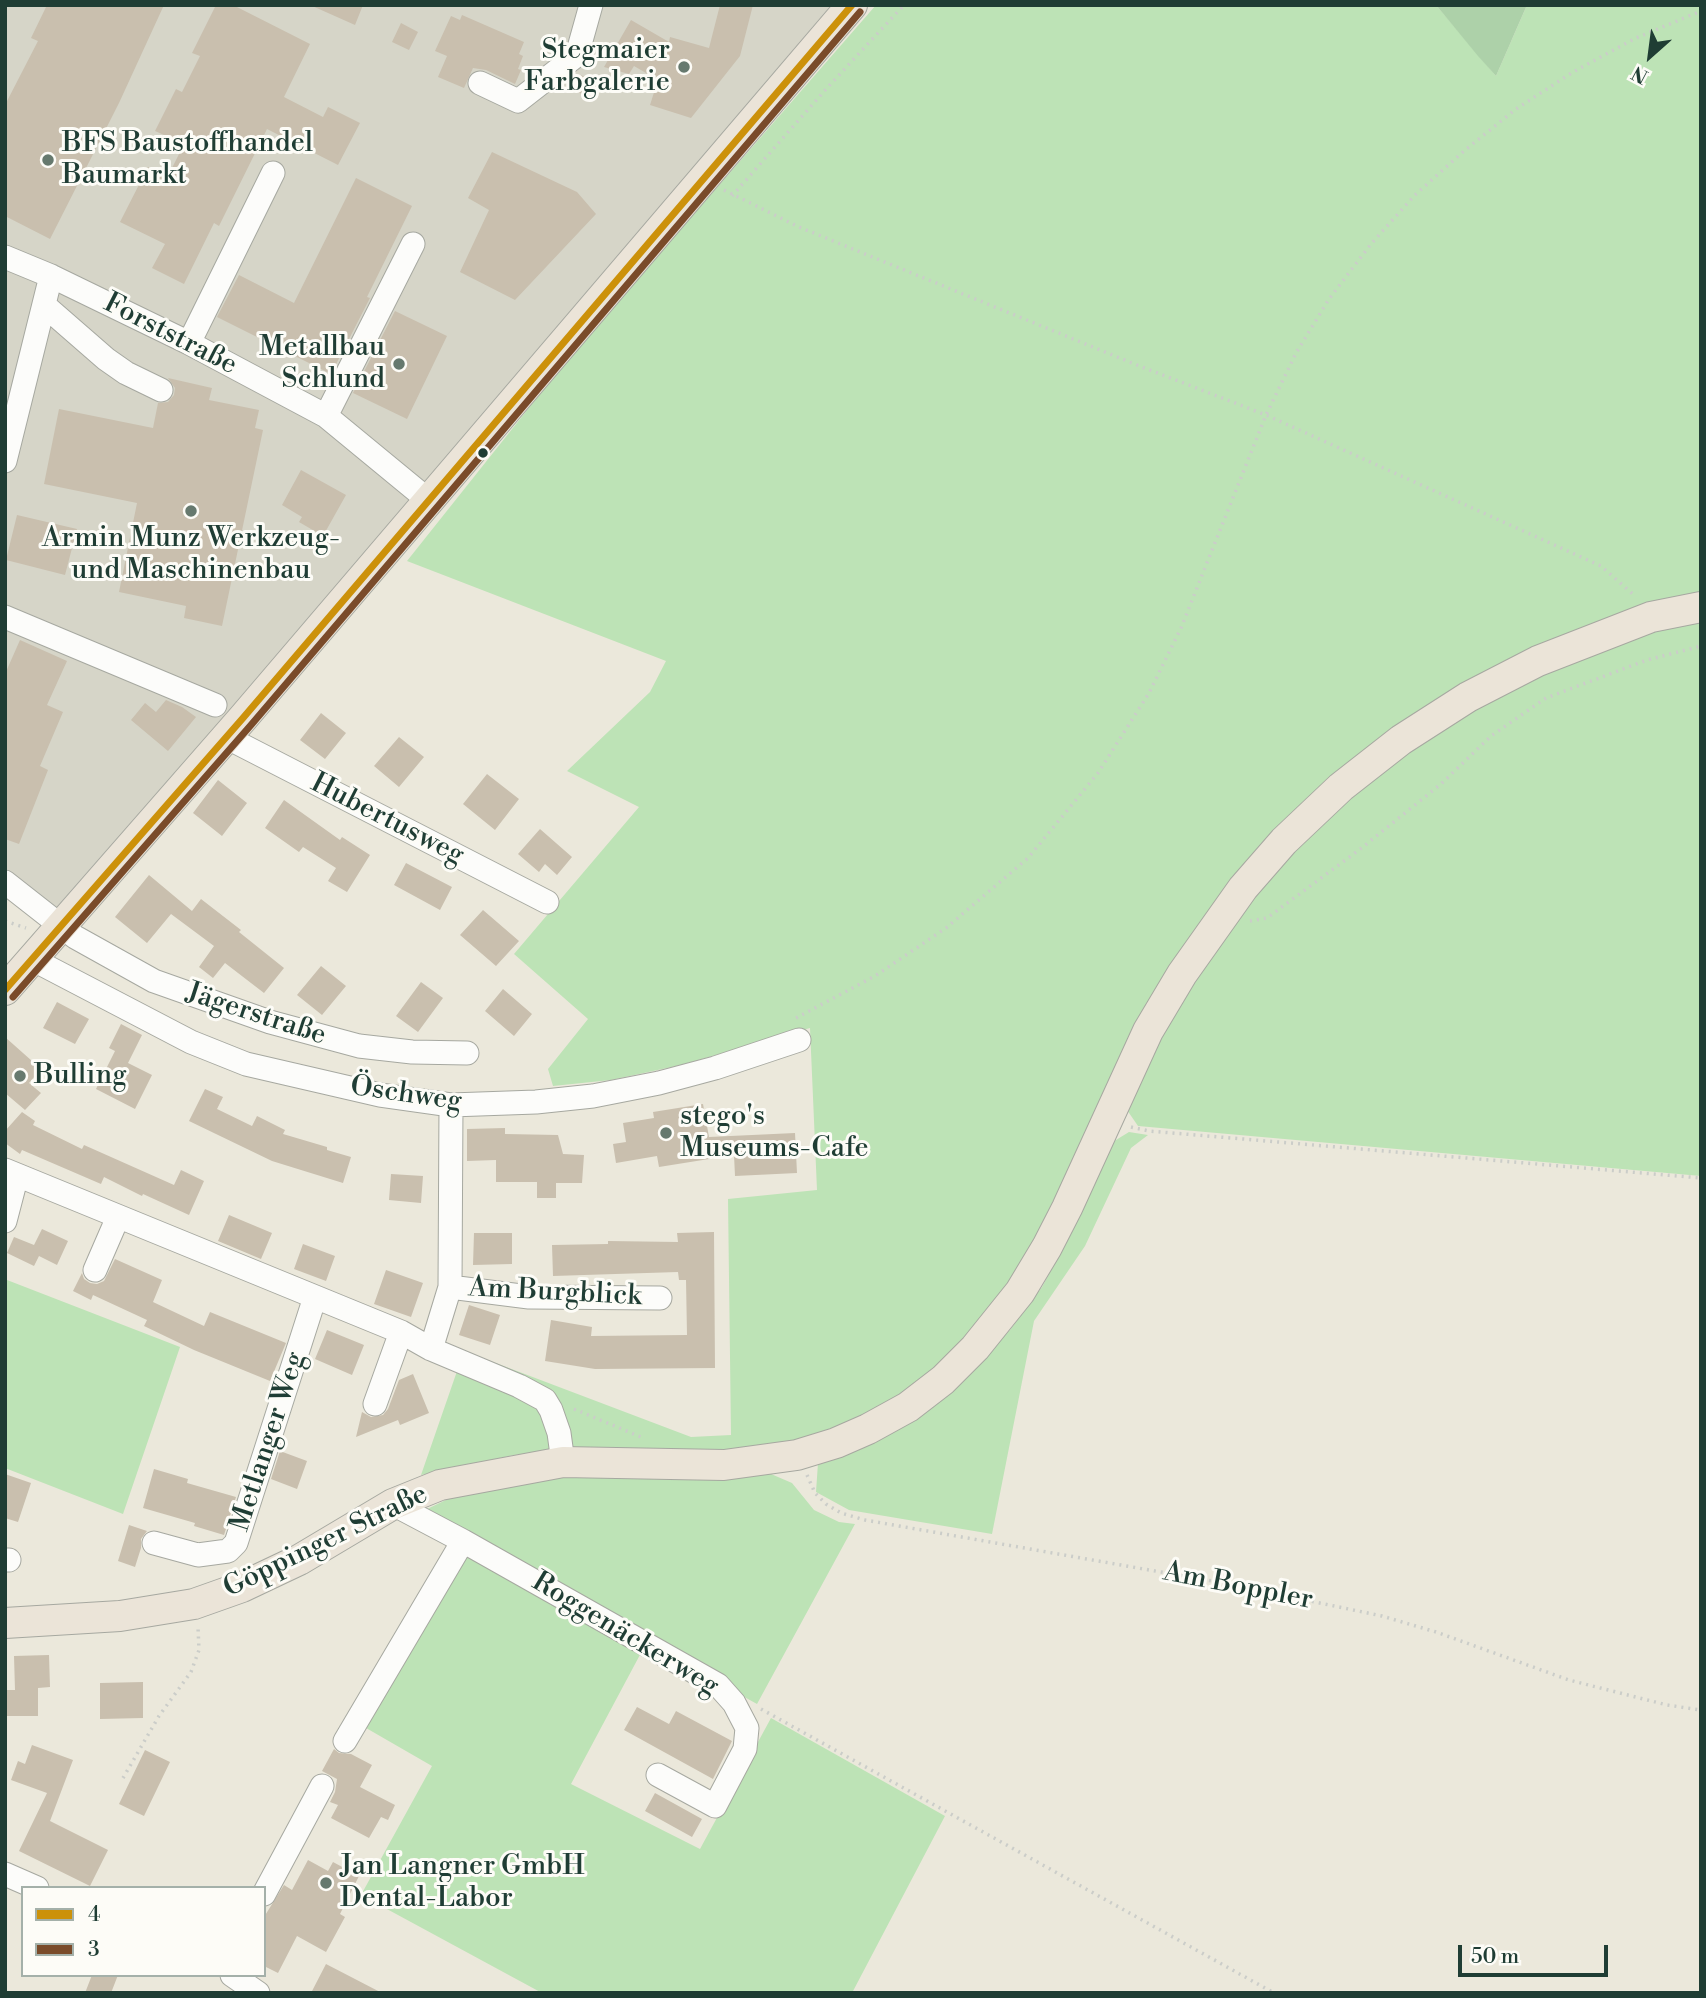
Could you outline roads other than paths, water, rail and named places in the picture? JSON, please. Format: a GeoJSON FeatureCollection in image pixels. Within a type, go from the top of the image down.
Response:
{"type":"FeatureCollection","features":[{"type":"Feature","properties":{"kind":"main road"},"geometry":{"type":"LineString","coordinates":[[5,990],[226,737],[852,5]]}},
{"type":"Feature","properties":{"kind":"main road","name":"Göppinger Straße"},"geometry":{"type":"LineString","coordinates":[[5,1623],[120,1616],[194,1604],[242,1587],[299,1560],[393,1504],[440,1485],[563,1462],[724,1465],[797,1455],[836,1443],[908,1407],[943,1380],[975,1348],[1020,1292],[1047,1247],[1148,1031],[1208,935],[1243,888],[1284,841],[1341,787],[1401,740],[1468,697],[1538,661],[1651,617],[1701,607]]}},
{"type":"Feature","properties":{"kind":"street"},"geometry":{"type":"LineString","coordinates":[[480,83],[518,101],[576,55],[591,5]]}},
{"type":"Feature","properties":{"kind":"street"},"geometry":{"type":"LineString","coordinates":[[189,343],[273,173]]}},
{"type":"Feature","properties":{"kind":"street"},"geometry":{"type":"LineString","coordinates":[[326,416],[413,244]]}},
{"type":"Feature","properties":{"kind":"street","name":"Forststraße"},"geometry":{"type":"LineString","coordinates":[[5,257],[51,276],[189,343],[326,416],[428,500]]}},
{"type":"Feature","properties":{"kind":"street"},"geometry":{"type":"LineString","coordinates":[[5,461],[51,276]]}},
{"type":"Feature","properties":{"kind":"street"},"geometry":{"type":"LineString","coordinates":[[44,305],[116,366],[161,390]]}},
{"type":"Feature","properties":{"kind":"street"},"geometry":{"type":"LineString","coordinates":[[5,617],[215,705]]}},
{"type":"Feature","properties":{"kind":"street","name":"Hubertusweg"},"geometry":{"type":"LineString","coordinates":[[226,737],[547,902]]}},
{"type":"Feature","properties":{"kind":"street","name":"Jägerstraße"},"geometry":{"type":"LineString","coordinates":[[5,882],[75,937],[154,981],[270,1022],[359,1046],[412,1052],[467,1053]]}},
{"type":"Feature","properties":{"kind":"street","name":"Öschweg"},"geometry":{"type":"LineString","coordinates":[[32,958],[191,1042],[246,1064],[380,1095],[451,1105],[536,1102],[593,1096],[659,1083],[794,1030]]}},
{"type":"Feature","properties":{"kind":"street","name":"Am Burgblick"},"geometry":{"type":"LineString","coordinates":[[431,1349],[450,1287],[451,1105]]}},
{"type":"Feature","properties":{"kind":"street"},"geometry":{"type":"LineString","coordinates":[[5,1220],[11,1172],[401,1332],[431,1349],[519,1386],[545,1400],[559,1433],[563,1462]]}},
{"type":"Feature","properties":{"kind":"street"},"geometry":{"type":"LineString","coordinates":[[95,1270],[118,1217]]}},
{"type":"Feature","properties":{"kind":"street","name":"Am Burgblick"},"geometry":{"type":"LineString","coordinates":[[450,1287],[529,1297],[660,1298]]}},
{"type":"Feature","properties":{"kind":"street","name":"Metlanger Weg"},"geometry":{"type":"LineString","coordinates":[[154,1543],[198,1555],[229,1551],[236,1543],[315,1297]]}},
{"type":"Feature","properties":{"kind":"street"},"geometry":{"type":"LineString","coordinates":[[375,1404],[401,1332]]}},
{"type":"Feature","properties":{"kind":"street","name":"Roggenäckerweg"},"geometry":{"type":"LineString","coordinates":[[393,1504],[718,1685],[734,1703],[747,1728],[745,1749],[715,1806],[658,1774]]}},
{"type":"Feature","properties":{"kind":"street"},"geometry":{"type":"LineString","coordinates":[[345,1741],[463,1541]]}},
{"type":"Feature","properties":{"kind":"street"},"geometry":{"type":"LineString","coordinates":[[266,1890],[323,1786]]}},
{"type":"Feature","properties":{"kind":"street"},"geometry":{"type":"LineString","coordinates":[[5,1874],[32,1886]]}},
{"type":"Feature","properties":{"kind":"street"},"geometry":{"type":"LineString","coordinates":[[235,1977],[258,1993]]}},
{"type":"Feature","properties":{"kind":"place","name":"Stegmaier Farbgalerie"},"geometry":{"type":"Point","coordinates":[684,67]}},
{"type":"Feature","properties":{"kind":"place","name":"BFS Baustoffhandel Baumarkt"},"geometry":{"type":"Point","coordinates":[48,160]}},
{"type":"Feature","properties":{"kind":"place","name":"Metallbau Schlund"},"geometry":{"type":"Point","coordinates":[399,364]}},
{"type":"Feature","properties":{"kind":"place","name":"Armin Munz Werkzeug- und Maschinenbau"},"geometry":{"type":"Point","coordinates":[191,511]}},
{"type":"Feature","properties":{"kind":"place","name":"Bulling"},"geometry":{"type":"Point","coordinates":[20,1076]}},
{"type":"Feature","properties":{"kind":"place","name":"stego's Museums-Cafe"},"geometry":{"type":"Point","coordinates":[666,1133]}},
{"type":"Feature","properties":{"kind":"place","name":"Jan Langner GmbH Dental-Labor"},"geometry":{"type":"Point","coordinates":[326,1883]}}]}
